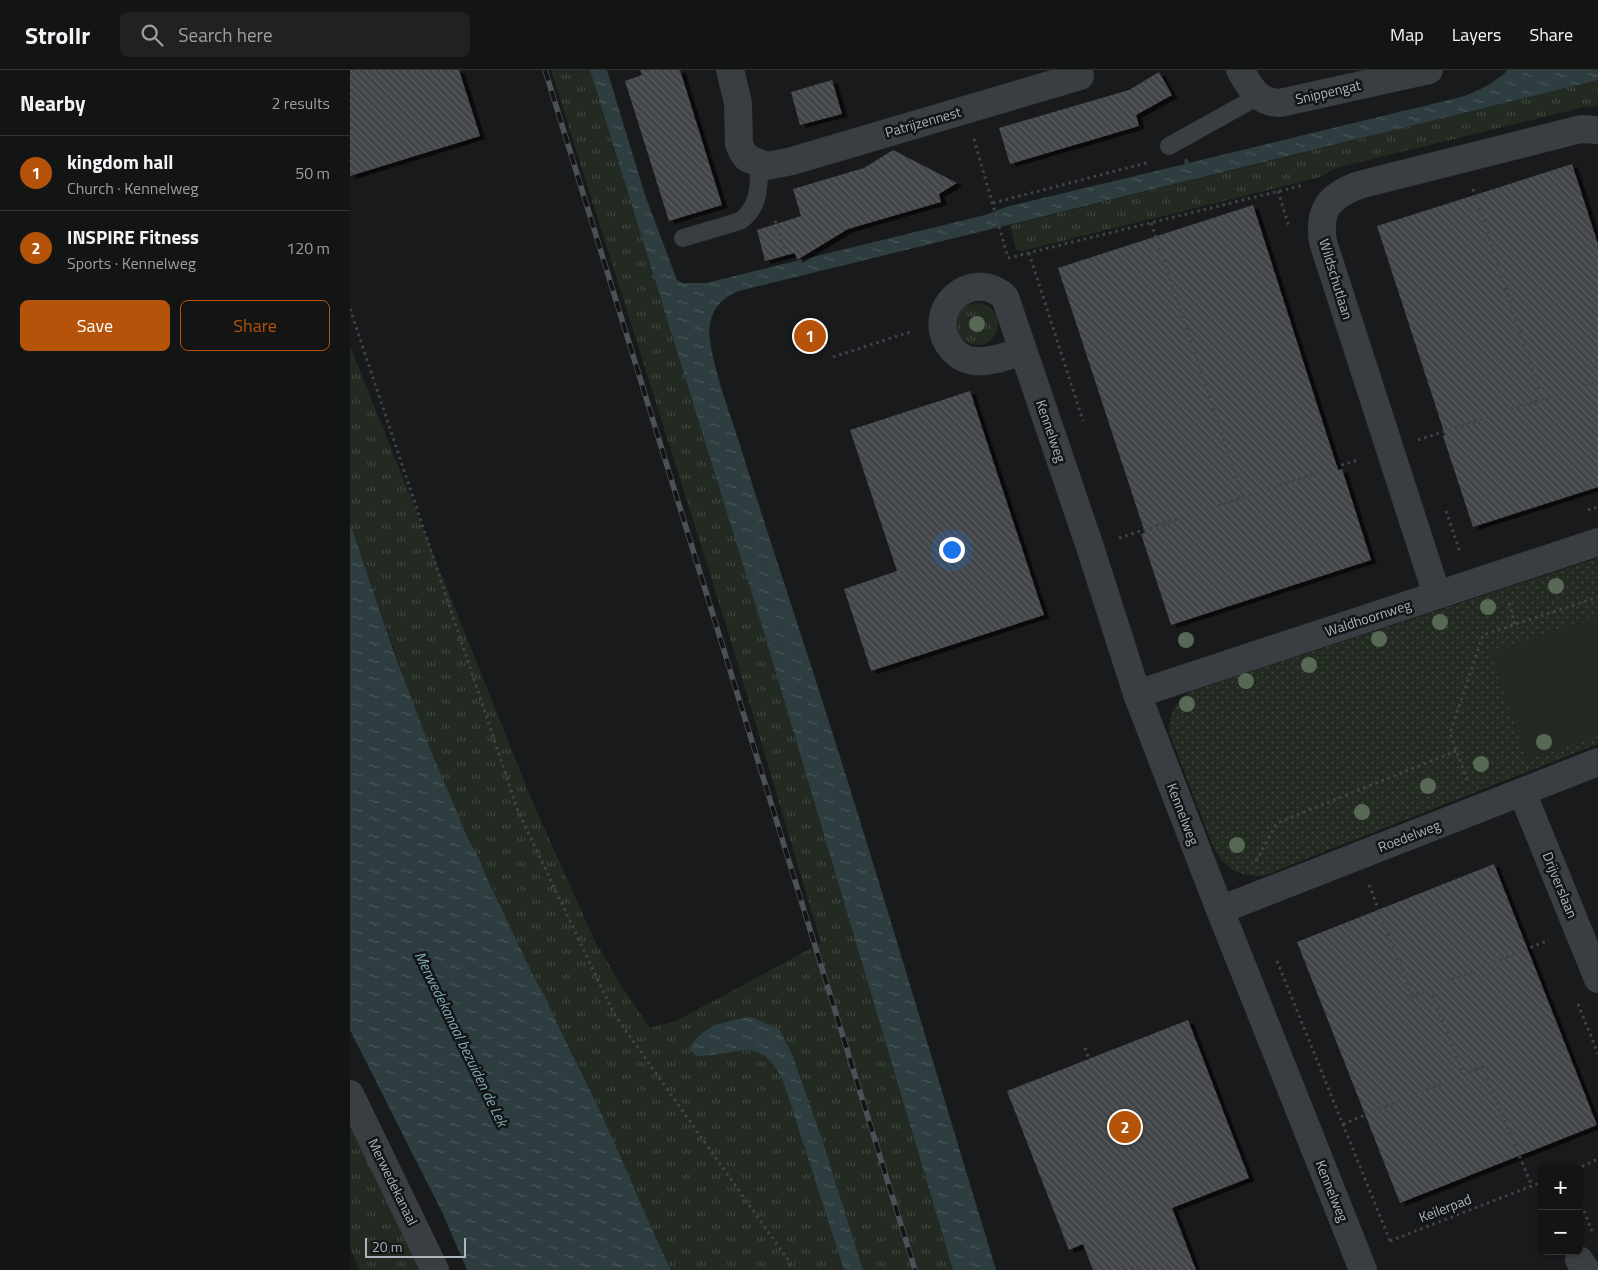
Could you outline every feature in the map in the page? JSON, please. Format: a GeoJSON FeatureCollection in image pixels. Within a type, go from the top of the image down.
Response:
{"type":"FeatureCollection","features":[{"type":"Feature","properties":{"kind":"street"},"geometry":{"type":"LineString","coordinates":[[730,70],[738,103],[739,144],[748,158],[759,164]]}},
{"type":"Feature","properties":{"kind":"street","name":"Patrijzennest"},"geometry":{"type":"LineString","coordinates":[[759,164],[767,166],[776,165],[1080,76],[1076,70]]}},
{"type":"Feature","properties":{"kind":"street"},"geometry":{"type":"LineString","coordinates":[[1240,70],[1257,96]]}},
{"type":"Feature","properties":{"kind":"street","name":"Snippengat"},"geometry":{"type":"LineString","coordinates":[[1257,96],[1272,103],[1280,103],[1429,70]]}},
{"type":"Feature","properties":{"kind":"street","name":"Wildschutlaan"},"geometry":{"type":"LineString","coordinates":[[1437,595],[1323,242],[1322,219],[1330,202],[1359,185],[1581,129],[1598,130]]}},
{"type":"Feature","properties":{"kind":"street","name":"Kennelweg"},"geometry":{"type":"LineString","coordinates":[[1023,351],[1137,694],[1220,910],[1360,1262]]}},
{"type":"Feature","properties":{"kind":"street","name":"Waldhoornweg"},"geometry":{"type":"LineString","coordinates":[[1137,694],[1598,542]]}},
{"type":"Feature","properties":{"kind":"street","name":"Roedelweg"},"geometry":{"type":"LineString","coordinates":[[1220,910],[1598,762]]}},
{"type":"Feature","properties":{"kind":"street","name":"Drijverslaan"},"geometry":{"type":"LineString","coordinates":[[1522,792],[1598,979]]}},
{"type":"Feature","properties":{"kind":"street","name":"Merwedekanaal"},"geometry":{"type":"LineString","coordinates":[[350,1094],[435,1270]]}},
{"type":"Feature","properties":{"kind":"lane"},"geometry":{"type":"LineString","coordinates":[[1170,146],[1257,96]]}},
{"type":"Feature","properties":{"kind":"lane"},"geometry":{"type":"LineString","coordinates":[[683,238],[740,221],[748,216],[757,199],[759,164]]}},
{"type":"Feature","properties":{"kind":"path"},"geometry":{"type":"LineString","coordinates":[[965,110],[1007,252]]}},
{"type":"Feature","properties":{"kind":"path"},"geometry":{"type":"LineString","coordinates":[[993,203],[1152,162],[1170,146]]}},
{"type":"Feature","properties":{"kind":"path"},"geometry":{"type":"LineString","coordinates":[[1463,159],[1542,399]]}},
{"type":"Feature","properties":{"kind":"path"},"geometry":{"type":"LineString","coordinates":[[1008,258],[1318,182],[1336,197]]}},
{"type":"Feature","properties":{"kind":"path"},"geometry":{"type":"LineString","coordinates":[[1151,223],[1243,498]]}},
{"type":"Feature","properties":{"kind":"path"},"geometry":{"type":"LineString","coordinates":[[350,309],[518,811],[614,1014],[788,1260],[792,1270]]}},
{"type":"Feature","properties":{"kind":"path"},"geometry":{"type":"LineString","coordinates":[[833,357],[915,331]]}},
{"type":"Feature","properties":{"kind":"path"},"geometry":{"type":"LineString","coordinates":[[1090,548],[1598,381]]}},
{"type":"Feature","properties":{"kind":"path"},"geometry":{"type":"LineString","coordinates":[[1478,809],[1450,733],[1483,636],[1598,596]]}},
{"type":"Feature","properties":{"kind":"path"},"geometry":{"type":"LineString","coordinates":[[1250,898],[1252,868],[1277,823],[1456,751]]}},
{"type":"Feature","properties":{"kind":"path"},"geometry":{"type":"LineString","coordinates":[[1369,885],[1412,996],[1552,939]]}},
{"type":"Feature","properties":{"kind":"path"},"geometry":{"type":"LineString","coordinates":[[1274,954],[1390,1241]]}},
{"type":"Feature","properties":{"kind":"path"},"geometry":{"type":"LineString","coordinates":[[1431,989],[1463,1075]]}},
{"type":"Feature","properties":{"kind":"path"},"geometry":{"type":"LineString","coordinates":[[1085,1048],[1089,1058]]}},
{"type":"Feature","properties":{"kind":"path"},"geometry":{"type":"LineString","coordinates":[[1343,1124],[1482,1067],[1532,1186]]}},
{"type":"Feature","properties":{"kind":"path"},"geometry":{"type":"LineString","coordinates":[[1583,1166],[1598,1159]]}},
{"type":"Feature","properties":{"kind":"path","name":"Keilerpad"},"geometry":{"type":"LineString","coordinates":[[1360,1262],[1390,1241],[1538,1184]]}},
{"type":"Feature","properties":{"kind":"path"},"geometry":{"type":"LineString","coordinates":[[1581,1210],[1587,1256]]}},
{"type":"Feature","properties":{"kind":"green space"},"geometry":{"type":"Polygon","coordinates":[[[551,70],[590,70],[765,636],[953,1270],[863,1270],[823,1142],[792,1054],[727,1020],[706,1030],[694,1039],[696,1056],[735,1051],[756,1052],[765,1057],[774,1066],[783,1081],[844,1270],[671,1270],[594,1098],[535,979],[446,789],[417,715],[350,523],[350,346],[533,803],[595,941],[622,987],[650,1028],[676,1021],[821,943],[727,628],[551,70]]]}},
{"type":"Feature","properties":{"kind":"green space"},"geometry":{"type":"Polygon","coordinates":[[[1598,80],[1598,106],[1584,107],[1336,168],[1320,177],[1022,251],[1016,249],[1010,225],[1598,80]]]}},
{"type":"Feature","properties":{"kind":"green space"},"geometry":{"type":"Polygon","coordinates":[[[981,303],[989,306],[995,312],[998,324],[995,336],[989,342],[973,345],[965,342],[959,336],[956,320],[959,312],[965,306],[981,303]]]}},
{"type":"Feature","properties":{"kind":"green space"},"geometry":{"type":"Polygon","coordinates":[[[1598,558],[1598,744],[1263,876],[1239,873],[1223,862],[1213,847],[1169,732],[1173,709],[1189,692],[1598,558]]]}},
{"type":"Feature","properties":{"kind":"green space"},"geometry":{"type":"Polygon","coordinates":[[[1598,617],[1598,735],[1527,760],[1490,653],[1598,617]]]}},
{"type":"Feature","properties":{"kind":"green space"},"geometry":{"type":"Polygon","coordinates":[[[350,1113],[426,1270],[359,1270],[350,1247],[350,1113]]]}},
{"type":"Feature","properties":{"kind":"water"},"geometry":{"type":"Polygon","coordinates":[[[590,70],[607,70],[645,195],[677,280],[682,283],[706,283],[1185,164],[1184,160],[1187,158],[1189,163],[1461,97],[1486,86],[1508,70],[1598,70],[1598,80],[739,291],[731,294],[715,310],[709,332],[719,379],[861,825],[996,1270],[953,1270],[765,636],[590,70]]]}},
{"type":"Feature","properties":{"kind":"water","name":"Merwedekanaal bezuiden de Lek"},"geometry":{"type":"Polygon","coordinates":[[[350,523],[394,652],[433,756],[468,838],[601,1113],[671,1270],[467,1270],[443,1214],[350,1030],[350,523]]]}},
{"type":"Feature","properties":{"kind":"water"},"geometry":{"type":"Polygon","coordinates":[[[751,1017],[779,1029],[792,1054],[823,1142],[863,1270],[844,1270],[783,1081],[774,1066],[765,1057],[756,1052],[735,1051],[696,1056],[689,1049],[694,1041],[707,1030],[724,1022],[751,1017]]]}},
{"type":"Feature","properties":{"kind":"building"},"geometry":{"type":"Polygon","coordinates":[[[350,70],[459,70],[480,136],[350,176],[350,70]]]}},
{"type":"Feature","properties":{"kind":"building"},"geometry":{"type":"Polygon","coordinates":[[[640,70],[680,70],[722,205],[669,221],[625,81],[642,75],[640,70]]]}},
{"type":"Feature","properties":{"kind":"building"},"geometry":{"type":"Polygon","coordinates":[[[1159,72],[1172,95],[1136,115],[1139,126],[1010,164],[999,128],[1129,90],[1159,72]]]}},
{"type":"Feature","properties":{"kind":"building"},"geometry":{"type":"Polygon","coordinates":[[[832,80],[842,114],[800,125],[791,92],[832,80]]]}},
{"type":"Feature","properties":{"kind":"building"},"geometry":{"type":"Polygon","coordinates":[[[893,150],[957,183],[939,194],[941,202],[848,229],[797,260],[795,253],[765,261],[757,230],[801,216],[793,189],[864,168],[893,150]]]}},
{"type":"Feature","properties":{"kind":"building"},"geometry":{"type":"Polygon","coordinates":[[[1572,164],[1598,244],[1598,487],[1473,527],[1377,226],[1572,164]]]}},
{"type":"Feature","properties":{"kind":"building"},"geometry":{"type":"Polygon","coordinates":[[[1253,205],[1338,470],[1342,469],[1371,560],[1171,625],[1141,534],[1145,533],[1058,268],[1253,205]]]}},
{"type":"Feature","properties":{"kind":"building"},"geometry":{"type":"Polygon","coordinates":[[[970,391],[1044,615],[871,671],[844,589],[897,571],[850,430],[970,391]]]}},
{"type":"Feature","properties":{"kind":"building"},"geometry":{"type":"Polygon","coordinates":[[[1494,864],[1597,1125],[1400,1203],[1297,942],[1494,864]]]}},
{"type":"Feature","properties":{"kind":"building"},"geometry":{"type":"Polygon","coordinates":[[[1188,1020],[1249,1178],[1172,1208],[1196,1270],[1093,1270],[1083,1244],[1069,1250],[1007,1091],[1188,1020]]]}},
{"type":"Feature","properties":{"kind":"railway"},"geometry":{"type":"LineString","coordinates":[[545,70],[915,1270]]}},
{"type":"Feature","properties":{"kind":"place","name":"kingdom hall"},"geometry":{"type":"Point","coordinates":[810,336]}},
{"type":"Feature","properties":{"kind":"place","name":"INSPIRE Fitness"},"geometry":{"type":"Point","coordinates":[1125,1127]}}]}
